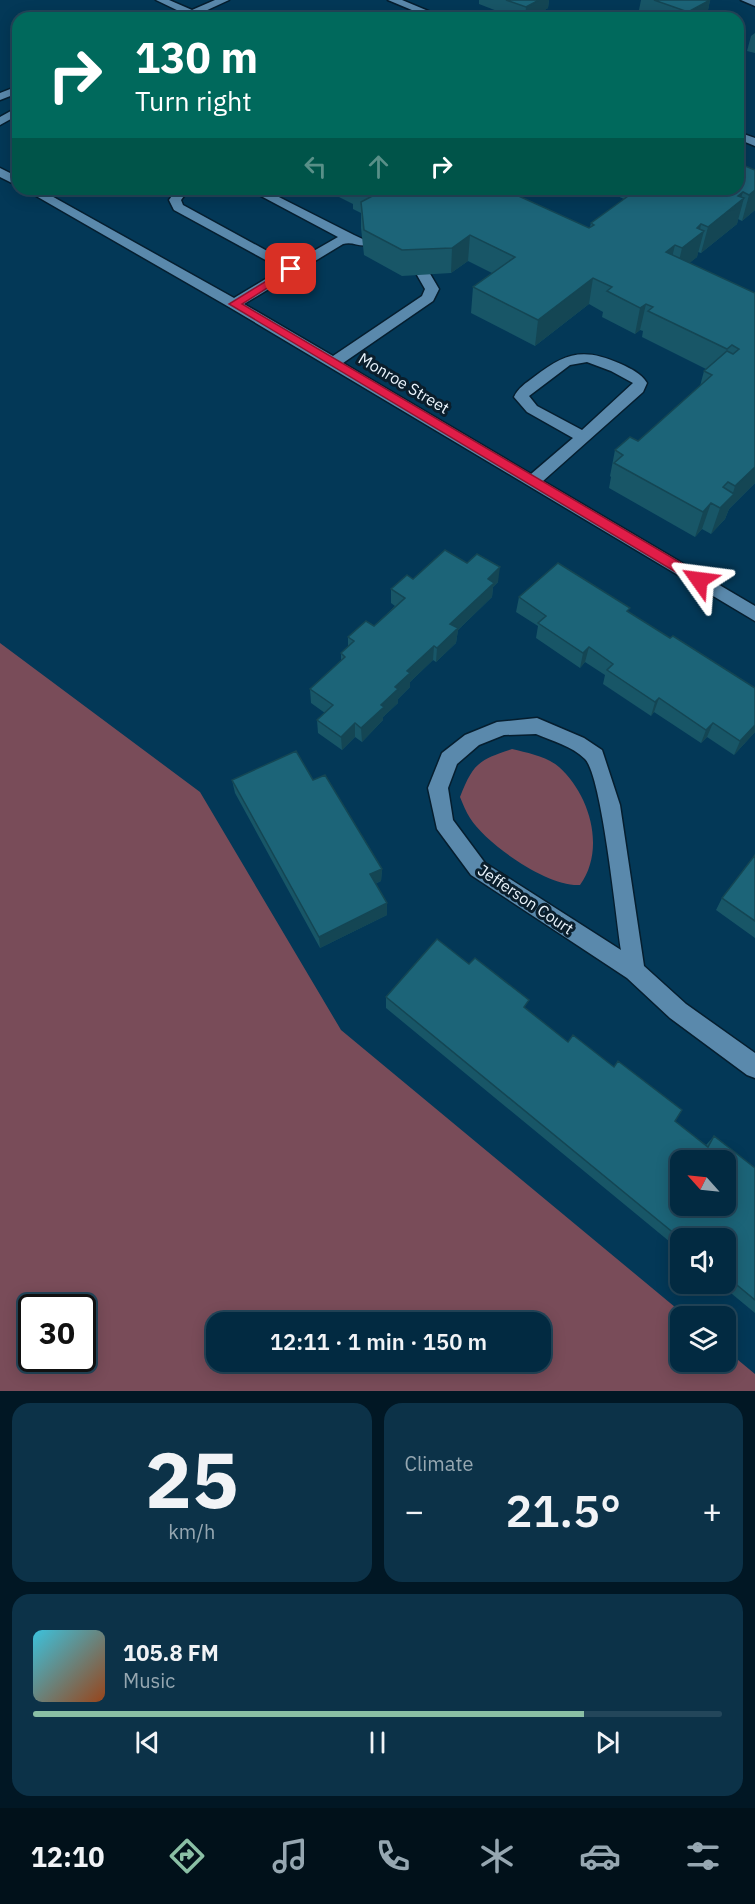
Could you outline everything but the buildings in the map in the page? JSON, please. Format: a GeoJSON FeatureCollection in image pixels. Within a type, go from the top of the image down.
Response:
{"type":"FeatureCollection","features":[{"type":"Feature","properties":{"kind":"street"},"geometry":{"type":"LineString","coordinates":[[161,0],[180,12]]}},
{"type":"Feature","properties":{"kind":"street"},"geometry":{"type":"LineString","coordinates":[[196,12],[224,0]]}},
{"type":"Feature","properties":{"kind":"street"},"geometry":{"type":"LineString","coordinates":[[393,0],[424,12]]}},
{"type":"Feature","properties":{"kind":"street"},"geometry":{"type":"LineString","coordinates":[[746,0],[755,3]]}},
{"type":"Feature","properties":{"kind":"street","name":"Monroe Street"},"geometry":{"type":"LineString","coordinates":[[41,195],[334,362],[755,614]]}},
{"type":"Feature","properties":{"kind":"street"},"geometry":{"type":"LineString","coordinates":[[179,195],[175,200],[178,207],[291,269]]}},
{"type":"Feature","properties":{"kind":"street"},"geometry":{"type":"LineString","coordinates":[[234,304],[338,241],[356,240],[266,195]]}},
{"type":"Feature","properties":{"kind":"street"},"geometry":{"type":"LineString","coordinates":[[334,362],[428,298],[432,289],[424,275]]}},
{"type":"Feature","properties":{"kind":"street"},"geometry":{"type":"LineString","coordinates":[[533,481],[638,389],[640,383],[627,373],[592,357],[564,361],[521,397],[532,409],[583,437]]}},
{"type":"Feature","properties":{"kind":"street","name":"Jefferson Court"},"geometry":{"type":"LineString","coordinates":[[634,971],[610,805],[595,756],[577,743],[537,726],[503,727],[472,740],[449,759],[438,788],[444,823],[478,869],[634,971],[678,1011],[755,1067]]}},
{"type":"Feature","properties":{"kind":"shaded area"},"geometry":{"type":"Polygon","coordinates":[[[0,643],[200,792],[341,1030],[674,1306],[670,1306],[670,1372],[736,1372],[736,1358],[755,1374],[755,1391],[0,1391],[0,643]]]}},
{"type":"Feature","properties":{"kind":"shaded area"},"geometry":{"type":"Polygon","coordinates":[[[512,749],[537,755],[554,763],[579,792],[591,823],[593,839],[588,871],[580,885],[552,879],[519,862],[478,829],[467,813],[460,797],[473,770],[491,756],[512,749]]]}},
{"type":"Feature","properties":{"kind":"route"},"geometry":{"type":"LineString","coordinates":[[291,269],[234,304],[699,580]]}}]}
